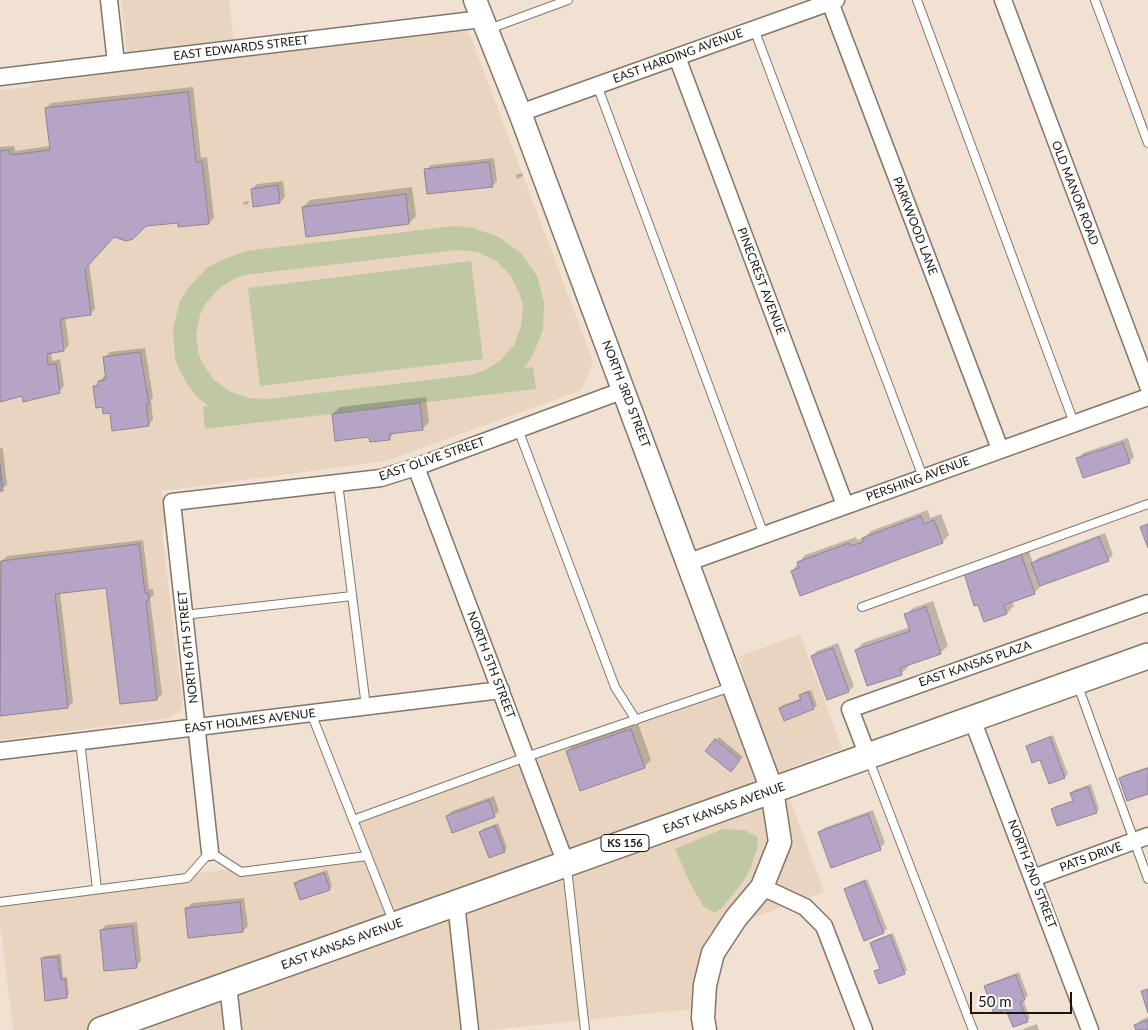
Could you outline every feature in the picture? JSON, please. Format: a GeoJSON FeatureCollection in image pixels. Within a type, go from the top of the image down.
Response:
{"type":"FeatureCollection","features":[{"type":"Feature","properties":{"kind":"main road","name":"NORTH 3RD STREET"},"geometry":{"type":"LineString","coordinates":[[481,16],[520,113],[772,790],[780,842],[762,887],[736,918],[713,953],[705,985],[703,1018],[705,1030]]}},
{"type":"Feature","properties":{"kind":"main road","name":"EAST KANSAS AVENUE"},"geometry":{"type":"LineString","coordinates":[[112,1028],[394,925],[1148,656]]}},
{"type":"Feature","properties":{"kind":"street"},"geometry":{"type":"LineString","coordinates":[[109,0],[116,63]]}},
{"type":"Feature","properties":{"kind":"street","name":"OLD MANOR ROAD"},"geometry":{"type":"LineString","coordinates":[[1003,0],[1148,386]]}},
{"type":"Feature","properties":{"kind":"street","name":"EAST HARDING AVENUE"},"geometry":{"type":"LineString","coordinates":[[520,113],[833,1]]}},
{"type":"Feature","properties":{"kind":"street","name":"PARKWOOD LANE"},"geometry":{"type":"LineString","coordinates":[[833,1],[1000,449]]}},
{"type":"Feature","properties":{"kind":"street","name":"EAST EDWARDS STREET"},"geometry":{"type":"LineString","coordinates":[[0,76],[481,16]]}},
{"type":"Feature","properties":{"kind":"street","name":"PINECREST AVENUE"},"geometry":{"type":"LineString","coordinates":[[677,57],[845,505]]}},
{"type":"Feature","properties":{"kind":"street","name":"EAST OLIVE STREET"},"geometry":{"type":"LineString","coordinates":[[172,502],[381,478],[416,467],[624,390]]}},
{"type":"Feature","properties":{"kind":"street","name":"PERSHING AVENUE"},"geometry":{"type":"LineString","coordinates":[[688,562],[1000,449],[1148,398]]}},
{"type":"Feature","properties":{"kind":"street","name":"NORTH 5TH STREET"},"geometry":{"type":"LineString","coordinates":[[416,467],[566,864]]}},
{"type":"Feature","properties":{"kind":"street","name":"NORTH 6TH STREET"},"geometry":{"type":"LineString","coordinates":[[172,502],[210,852]]}},
{"type":"Feature","properties":{"kind":"street","name":"EAST KANSAS PLAZA"},"geometry":{"type":"LineString","coordinates":[[868,756],[850,709],[1148,603]]}},
{"type":"Feature","properties":{"kind":"street","name":"EAST HOLMES AVENUE"},"geometry":{"type":"LineString","coordinates":[[0,751],[500,690]]}},
{"type":"Feature","properties":{"kind":"street","name":"NORTH 2ND STREET"},"geometry":{"type":"LineString","coordinates":[[972,719],[1090,1030]]}},
{"type":"Feature","properties":{"kind":"street","name":"PATS DRIVE"},"geometry":{"type":"LineString","coordinates":[[1033,878],[1141,838]]}},
{"type":"Feature","properties":{"kind":"street"},"geometry":{"type":"LineString","coordinates":[[762,887],[805,907],[824,926],[864,1030]]}},
{"type":"Feature","properties":{"kind":"street"},"geometry":{"type":"LineString","coordinates":[[456,903],[470,1030]]}},
{"type":"Feature","properties":{"kind":"street"},"geometry":{"type":"LineString","coordinates":[[228,985],[234,1030]]}},
{"type":"Feature","properties":{"kind":"lane"},"geometry":{"type":"LineString","coordinates":[[481,16],[568,0]]}},
{"type":"Feature","properties":{"kind":"lane"},"geometry":{"type":"LineString","coordinates":[[917,0],[1074,423]]}},
{"type":"Feature","properties":{"kind":"lane"},"geometry":{"type":"LineString","coordinates":[[1095,0],[1148,143]]}},
{"type":"Feature","properties":{"kind":"lane"},"geometry":{"type":"LineString","coordinates":[[754,29],[922,477]]}},
{"type":"Feature","properties":{"kind":"lane"},"geometry":{"type":"LineString","coordinates":[[597,85],[764,535]]}},
{"type":"Feature","properties":{"kind":"lane"},"geometry":{"type":"LineString","coordinates":[[518,429],[615,688],[636,720]]}},
{"type":"Feature","properties":{"kind":"lane"},"geometry":{"type":"LineString","coordinates":[[338,483],[366,707]]}},
{"type":"Feature","properties":{"kind":"lane"},"geometry":{"type":"LineString","coordinates":[[862,607],[1148,504]]}},
{"type":"Feature","properties":{"kind":"lane"},"geometry":{"type":"LineString","coordinates":[[184,615],[352,596]]}},
{"type":"Feature","properties":{"kind":"lane"},"geometry":{"type":"LineString","coordinates":[[1077,681],[1141,838],[1148,879]]}},
{"type":"Feature","properties":{"kind":"lane"},"geometry":{"type":"LineString","coordinates":[[353,820],[526,757],[734,686]]}},
{"type":"Feature","properties":{"kind":"lane"},"geometry":{"type":"LineString","coordinates":[[312,713],[394,925]]}},
{"type":"Feature","properties":{"kind":"lane"},"geometry":{"type":"LineString","coordinates":[[80,741],[97,889]]}},
{"type":"Feature","properties":{"kind":"lane"},"geometry":{"type":"LineString","coordinates":[[868,756],[973,1030]]}},
{"type":"Feature","properties":{"kind":"lane"},"geometry":{"type":"LineString","coordinates":[[0,902],[186,878],[210,852],[241,872],[368,856]]}},
{"type":"Feature","properties":{"kind":"lane"},"geometry":{"type":"LineString","coordinates":[[566,864],[585,1030]]}},
{"type":"Feature","properties":{"kind":"shaded area"},"geometry":{"type":"Polygon","coordinates":[[[121,0],[229,0],[236,58],[467,31],[593,361],[582,390],[386,461],[162,491],[166,523],[162,531],[183,708],[171,718],[0,740],[0,90],[30,87],[30,84],[129,71],[121,0]]]}},
{"type":"Feature","properties":{"kind":"shaded area"},"geometry":{"type":"Polygon","coordinates":[[[800,634],[842,748],[780,772],[824,892],[710,933],[700,958],[692,1009],[490,1030],[13,1030],[0,926],[0,897],[370,852],[356,813],[745,677],[738,657],[800,634]]]}},
{"type":"Feature","properties":{"kind":"green space"},"geometry":{"type":"Polygon","coordinates":[[[455,226],[473,228],[499,237],[521,253],[537,276],[544,302],[543,330],[533,355],[524,368],[533,367],[536,389],[205,429],[203,407],[208,406],[196,396],[180,371],[175,358],[173,329],[180,301],[188,288],[207,268],[219,261],[246,251],[455,226]],[[457,250],[244,275],[217,290],[204,306],[196,335],[199,355],[214,380],[231,392],[249,398],[268,399],[470,375],[483,371],[500,361],[514,345],[521,326],[523,305],[511,276],[496,261],[478,252],[457,250]]]}},
{"type":"Feature","properties":{"kind":"green space"},"geometry":{"type":"Polygon","coordinates":[[[471,261],[483,359],[260,386],[248,288],[471,261]]]}},
{"type":"Feature","properties":{"kind":"green space"},"geometry":{"type":"Polygon","coordinates":[[[723,829],[744,830],[758,837],[757,849],[751,867],[743,882],[721,909],[715,913],[703,906],[690,883],[675,849],[723,829]]]}},
{"type":"Feature","properties":{"kind":"building"},"geometry":{"type":"Polygon","coordinates":[[[188,92],[196,162],[202,162],[209,224],[178,227],[178,223],[146,226],[133,239],[126,241],[114,237],[85,269],[91,315],[60,319],[64,351],[47,354],[48,365],[56,364],[60,393],[23,402],[22,396],[0,402],[0,151],[9,150],[10,155],[50,150],[45,108],[188,92]]]}},
{"type":"Feature","properties":{"kind":"building"},"geometry":{"type":"Polygon","coordinates":[[[489,162],[493,187],[427,194],[424,169],[489,162]]]}},
{"type":"Feature","properties":{"kind":"building"},"geometry":{"type":"Polygon","coordinates":[[[278,185],[280,203],[253,207],[251,189],[278,185]]]}},
{"type":"Feature","properties":{"kind":"building"},"geometry":{"type":"Polygon","coordinates":[[[406,194],[409,224],[306,237],[302,207],[406,194]]]}},
{"type":"Feature","properties":{"kind":"building"},"geometry":{"type":"Polygon","coordinates":[[[140,352],[149,404],[146,404],[149,426],[112,431],[110,413],[103,414],[102,407],[96,408],[93,386],[98,386],[98,381],[106,380],[103,357],[140,352]]]}},
{"type":"Feature","properties":{"kind":"building"},"geometry":{"type":"Polygon","coordinates":[[[420,403],[423,430],[389,434],[390,440],[370,442],[369,437],[335,441],[332,414],[420,403]]]}},
{"type":"Feature","properties":{"kind":"building"},"geometry":{"type":"Polygon","coordinates":[[[1123,443],[1130,463],[1083,478],[1076,458],[1123,443]]]}},
{"type":"Feature","properties":{"kind":"building"},"geometry":{"type":"Polygon","coordinates":[[[0,465],[3,491],[0,491],[0,465]]]}},
{"type":"Feature","properties":{"kind":"building"},"geometry":{"type":"Polygon","coordinates":[[[921,516],[924,524],[934,520],[943,543],[800,596],[791,571],[799,568],[797,562],[849,543],[850,546],[864,542],[862,538],[921,516]]]}},
{"type":"Feature","properties":{"kind":"building"},"geometry":{"type":"Polygon","coordinates":[[[1148,524],[1148,548],[1140,527],[1148,524]]]}},
{"type":"Feature","properties":{"kind":"building"},"geometry":{"type":"Polygon","coordinates":[[[1099,537],[1109,561],[1040,586],[1031,563],[1099,537]]]}},
{"type":"Feature","properties":{"kind":"building"},"geometry":{"type":"Polygon","coordinates":[[[139,544],[145,593],[148,593],[149,601],[146,601],[157,700],[120,704],[106,588],[55,594],[68,708],[0,716],[1,561],[139,544]]]}},
{"type":"Feature","properties":{"kind":"building"},"geometry":{"type":"Polygon","coordinates":[[[1021,554],[1035,594],[1004,605],[1007,614],[984,622],[978,605],[974,606],[964,573],[1021,554]]]}},
{"type":"Feature","properties":{"kind":"building"},"geometry":{"type":"Polygon","coordinates":[[[926,607],[941,654],[900,668],[902,675],[867,686],[855,650],[910,631],[904,614],[926,607]]]}},
{"type":"Feature","properties":{"kind":"building"},"geometry":{"type":"Polygon","coordinates":[[[833,648],[849,692],[827,700],[811,656],[833,648]]]}},
{"type":"Feature","properties":{"kind":"building"},"geometry":{"type":"Polygon","coordinates":[[[808,692],[814,709],[784,721],[779,708],[801,700],[799,695],[808,692]]]}},
{"type":"Feature","properties":{"kind":"building"},"geometry":{"type":"Polygon","coordinates":[[[631,729],[645,768],[580,791],[566,751],[631,729]]]}},
{"type":"Feature","properties":{"kind":"building"},"geometry":{"type":"Polygon","coordinates":[[[1050,737],[1065,778],[1049,784],[1040,760],[1032,763],[1026,746],[1050,737]]]}},
{"type":"Feature","properties":{"kind":"building"},"geometry":{"type":"Polygon","coordinates":[[[715,739],[740,760],[731,772],[705,751],[715,739]]]}},
{"type":"Feature","properties":{"kind":"building"},"geometry":{"type":"Polygon","coordinates":[[[1148,768],[1148,794],[1127,801],[1119,778],[1148,768]]]}},
{"type":"Feature","properties":{"kind":"building"},"geometry":{"type":"Polygon","coordinates":[[[1088,787],[1097,813],[1057,826],[1051,809],[1073,801],[1070,793],[1088,787]]]}},
{"type":"Feature","properties":{"kind":"building"},"geometry":{"type":"Polygon","coordinates":[[[489,800],[495,817],[452,833],[446,816],[489,800]]]}},
{"type":"Feature","properties":{"kind":"building"},"geometry":{"type":"Polygon","coordinates":[[[868,814],[881,850],[831,868],[818,832],[868,814]]]}},
{"type":"Feature","properties":{"kind":"building"},"geometry":{"type":"Polygon","coordinates":[[[495,826],[505,852],[489,858],[479,832],[495,826]]]}},
{"type":"Feature","properties":{"kind":"building"},"geometry":{"type":"Polygon","coordinates":[[[324,873],[330,890],[300,900],[294,883],[324,873]]]}},
{"type":"Feature","properties":{"kind":"building"},"geometry":{"type":"Polygon","coordinates":[[[864,881],[884,933],[864,941],[844,889],[864,881]]]}},
{"type":"Feature","properties":{"kind":"building"},"geometry":{"type":"Polygon","coordinates":[[[240,902],[243,932],[188,938],[185,908],[240,902]]]}},
{"type":"Feature","properties":{"kind":"building"},"geometry":{"type":"Polygon","coordinates":[[[132,926],[137,968],[104,971],[100,930],[132,926]]]}},
{"type":"Feature","properties":{"kind":"building"},"geometry":{"type":"Polygon","coordinates":[[[890,935],[905,974],[879,984],[874,971],[880,969],[870,943],[890,935]]]}},
{"type":"Feature","properties":{"kind":"building"},"geometry":{"type":"Polygon","coordinates":[[[58,957],[61,980],[65,979],[67,998],[45,1001],[41,958],[58,957]]]}},
{"type":"Feature","properties":{"kind":"building"},"geometry":{"type":"Polygon","coordinates":[[[1016,975],[1025,1000],[1020,1002],[1028,1022],[1013,1027],[1006,1010],[994,1014],[984,986],[1016,975]]]}},
{"type":"Feature","properties":{"kind":"building"},"geometry":{"type":"Polygon","coordinates":[[[1148,989],[1148,1013],[1141,991],[1148,989]]]}},
{"type":"Feature","properties":{"kind":"building"},"geometry":{"type":"Polygon","coordinates":[[[1148,1020],[1148,1030],[1136,1030],[1134,1025],[1148,1020]]]}}]}
